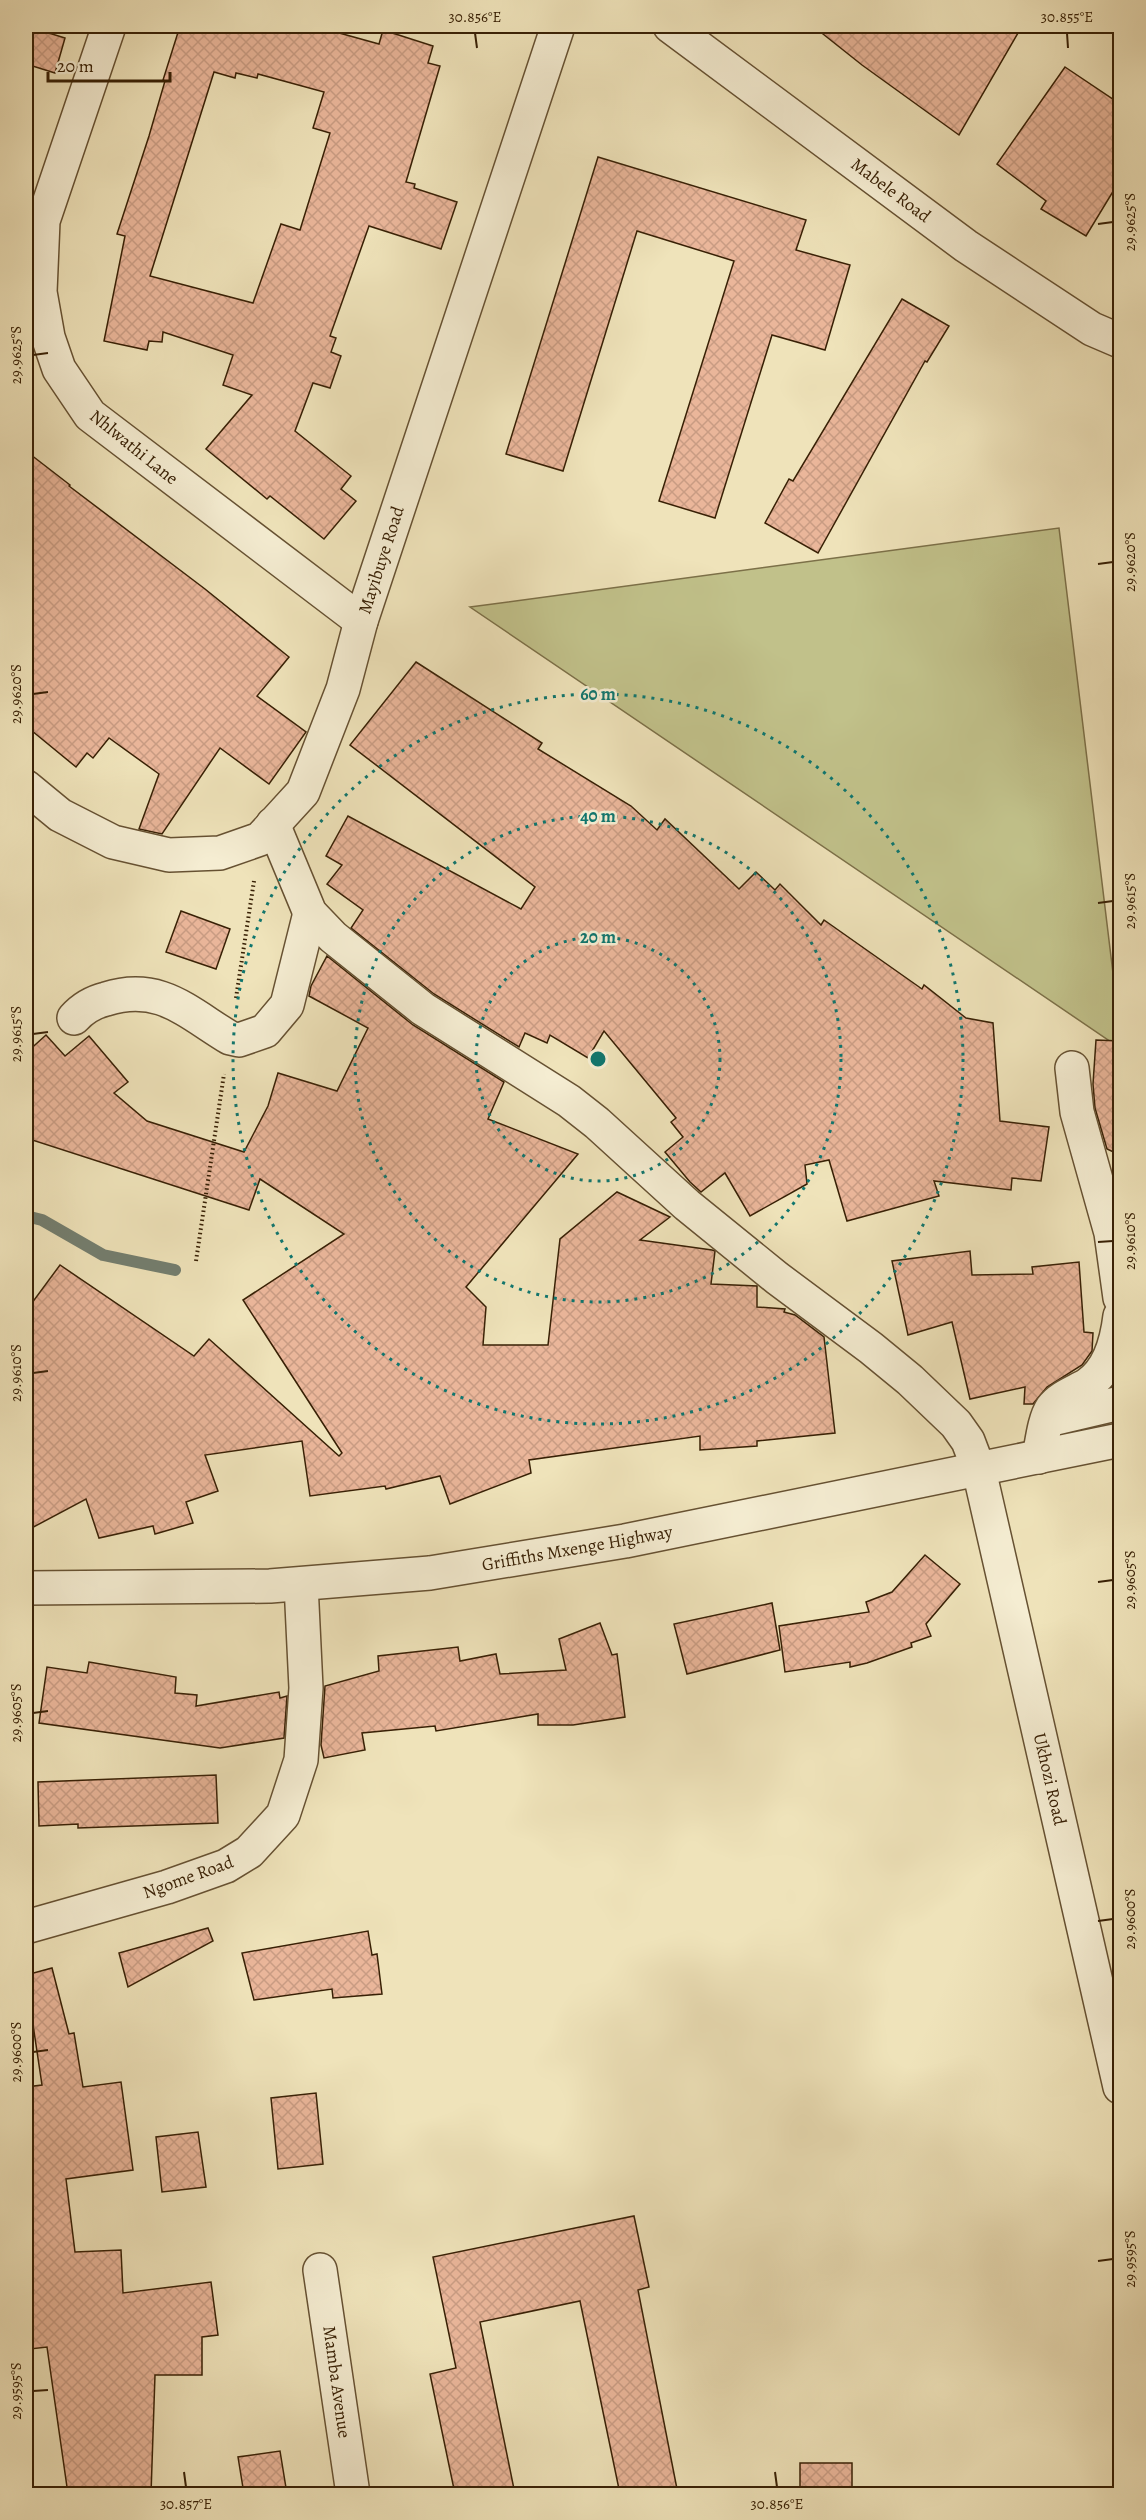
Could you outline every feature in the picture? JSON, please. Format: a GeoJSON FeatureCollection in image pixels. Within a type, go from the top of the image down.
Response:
{"type":"FeatureCollection","features":[{"type":"Feature","properties":{"kind":"street","name":"Nhlwathi Lane"},"geometry":{"type":"LineString","coordinates":[[109,26],[43,221],[40,292],[48,337],[59,369],[90,415],[361,621]]}},
{"type":"Feature","properties":{"kind":"street","name":"Mayibuye Road"},"geometry":{"type":"LineString","coordinates":[[26,787],[60,814],[112,842],[169,855],[220,853],[260,839],[303,792],[343,689],[361,621],[558,26]]}},
{"type":"Feature","properties":{"kind":"street","name":"Mabele Road"},"geometry":{"type":"LineString","coordinates":[[670,26],[966,246],[1092,329],[1120,341]]}},
{"type":"Feature","properties":{"kind":"street"},"geometry":{"type":"LineString","coordinates":[[74,1018],[79,1012],[101,1000],[118,995],[148,993],[177,1004],[230,1038],[238,1040],[265,1031],[287,1005],[310,913],[273,824]]}},
{"type":"Feature","properties":{"kind":"street","name":"Ukhozi Road"},"geometry":{"type":"LineString","coordinates":[[310,913],[333,937],[423,1009],[569,1101],[597,1123],[687,1205],[777,1278],[910,1380],[956,1424],[968,1441],[979,1470],[1120,2087]]}},
{"type":"Feature","properties":{"kind":"street"},"geometry":{"type":"LineString","coordinates":[[1072,1068],[1077,1112],[1111,1233],[1120,1298]]}},
{"type":"Feature","properties":{"kind":"street"},"geometry":{"type":"LineString","coordinates":[[1039,1457],[1051,1410],[1059,1401],[1089,1383],[1105,1367],[1118,1333],[1120,1316]]}},
{"type":"Feature","properties":{"kind":"street"},"geometry":{"type":"LineString","coordinates":[[1048,1420],[1120,1403]]}},
{"type":"Feature","properties":{"kind":"street","name":"Griffiths Mxenge Highway"},"geometry":{"type":"LineString","coordinates":[[26,1588],[270,1586],[430,1573],[625,1541],[1120,1440]]}},
{"type":"Feature","properties":{"kind":"street","name":"Ngome Road"},"geometry":{"type":"LineString","coordinates":[[26,1927],[168,1887],[226,1866],[249,1852],[283,1815],[302,1760],[306,1688],[301,1584]]}},
{"type":"Feature","properties":{"kind":"street","name":"Mamba Avenue"},"geometry":{"type":"LineString","coordinates":[[320,2270],[353,2494]]}},
{"type":"Feature","properties":{"kind":"green space"},"geometry":{"type":"Polygon","coordinates":[[[1059,528],[1120,1031],[1120,1048],[470,607],[1059,528]]]}},
{"type":"Feature","properties":{"kind":"building"},"geometry":{"type":"Polygon","coordinates":[[[26,26],[65,38],[55,73],[26,64],[26,26]]]}},
{"type":"Feature","properties":{"kind":"building"},"geometry":{"type":"Polygon","coordinates":[[[180,26],[314,26],[379,44],[383,30],[433,46],[428,63],[440,66],[406,182],[415,184],[414,188],[457,202],[441,249],[369,226],[330,336],[336,338],[331,352],[341,356],[330,388],[313,383],[295,431],[351,476],[341,489],[356,501],[324,539],[270,496],[267,499],[206,449],[252,395],[223,385],[233,355],[163,332],[162,342],[149,341],[147,350],[104,341],[125,236],[117,234],[149,136],[165,81],[163,80],[180,26]],[[214,72],[150,276],[253,303],[281,224],[300,230],[330,133],[313,128],[324,92],[258,74],[257,78],[236,73],[235,78],[214,72]]]}},
{"type":"Feature","properties":{"kind":"building"},"geometry":{"type":"Polygon","coordinates":[[[813,26],[1022,26],[959,135],[862,65],[813,26]]]}},
{"type":"Feature","properties":{"kind":"building"},"geometry":{"type":"Polygon","coordinates":[[[1065,67],[1120,104],[1120,180],[1086,236],[1041,209],[1046,201],[997,164],[1065,67]]]}},
{"type":"Feature","properties":{"kind":"building"},"geometry":{"type":"Polygon","coordinates":[[[598,157],[806,220],[796,250],[850,265],[825,350],[772,335],[715,518],[659,501],[734,261],[637,231],[563,471],[506,454],[598,157]]]}},
{"type":"Feature","properties":{"kind":"building"},"geometry":{"type":"Polygon","coordinates":[[[902,299],[949,326],[927,362],[925,361],[818,553],[765,523],[789,479],[793,481],[902,299]]]}},
{"type":"Feature","properties":{"kind":"building"},"geometry":{"type":"Polygon","coordinates":[[[26,451],[289,657],[257,696],[306,732],[269,784],[220,748],[162,834],[139,829],[159,774],[109,738],[93,758],[87,753],[76,767],[26,726],[26,451]]]}},
{"type":"Feature","properties":{"kind":"building"},"geometry":{"type":"Polygon","coordinates":[[[416,662],[542,743],[538,749],[631,806],[657,830],[665,819],[739,889],[756,872],[775,890],[780,884],[821,925],[824,920],[922,989],[924,985],[966,1018],[993,1023],[1000,1121],[1049,1127],[1041,1181],[1012,1178],[1011,1190],[934,1181],[939,1196],[847,1221],[829,1160],[805,1165],[807,1184],[750,1216],[725,1173],[701,1192],[665,1152],[683,1137],[671,1122],[676,1118],[604,1031],[588,1058],[550,1035],[547,1043],[525,1033],[519,1047],[434,994],[351,928],[363,910],[327,884],[342,865],[326,856],[348,816],[521,909],[535,887],[350,745],[416,662]]]}},
{"type":"Feature","properties":{"kind":"building"},"geometry":{"type":"Polygon","coordinates":[[[181,911],[230,929],[216,969],[166,952],[181,911]]]}},
{"type":"Feature","properties":{"kind":"building"},"geometry":{"type":"Polygon","coordinates":[[[327,956],[413,1025],[504,1082],[488,1119],[578,1154],[466,1287],[486,1307],[483,1345],[548,1345],[560,1239],[617,1192],[670,1217],[640,1240],[715,1251],[711,1284],[757,1286],[757,1307],[785,1309],[784,1312],[795,1315],[824,1337],[835,1433],[757,1441],[757,1446],[700,1450],[700,1436],[529,1460],[531,1473],[450,1504],[440,1476],[386,1489],[385,1486],[310,1496],[302,1441],[205,1455],[218,1491],[186,1502],[193,1523],[155,1534],[153,1526],[99,1538],[86,1499],[26,1531],[26,1311],[60,1265],[194,1356],[209,1339],[339,1456],[342,1453],[243,1300],[344,1234],[260,1179],[249,1210],[26,1138],[26,1053],[46,1035],[65,1056],[89,1036],[128,1082],[114,1093],[147,1121],[244,1152],[268,1106],[278,1073],[337,1091],[368,1028],[309,996],[311,986],[327,956]]]}},
{"type":"Feature","properties":{"kind":"building"},"geometry":{"type":"Polygon","coordinates":[[[1096,1040],[1120,1041],[1120,1155],[1107,1149],[1095,1108],[1093,1084],[1096,1040]]]}},
{"type":"Feature","properties":{"kind":"building"},"geometry":{"type":"Polygon","coordinates":[[[970,1251],[972,1275],[1033,1274],[1032,1267],[1079,1262],[1084,1332],[1093,1333],[1092,1351],[1082,1365],[1047,1387],[1033,1404],[1024,1404],[1025,1387],[970,1399],[952,1322],[908,1335],[892,1261],[970,1251]]]}},
{"type":"Feature","properties":{"kind":"building"},"geometry":{"type":"Polygon","coordinates":[[[925,1555],[960,1584],[926,1624],[931,1636],[911,1643],[912,1647],[867,1663],[850,1667],[850,1662],[785,1672],[779,1626],[869,1612],[866,1602],[892,1592],[925,1555]]]}},
{"type":"Feature","properties":{"kind":"building"},"geometry":{"type":"Polygon","coordinates":[[[772,1603],[780,1650],[687,1674],[674,1624],[772,1603]]]}},
{"type":"Feature","properties":{"kind":"building"},"geometry":{"type":"Polygon","coordinates":[[[600,1623],[612,1655],[617,1654],[625,1717],[573,1725],[538,1725],[538,1714],[436,1731],[435,1726],[362,1733],[365,1750],[324,1758],[321,1745],[325,1686],[379,1671],[378,1656],[458,1647],[460,1661],[496,1654],[500,1674],[566,1670],[559,1639],[600,1623]]]}},
{"type":"Feature","properties":{"kind":"building"},"geometry":{"type":"Polygon","coordinates":[[[89,1662],[176,1677],[175,1693],[197,1695],[196,1706],[279,1692],[280,1698],[287,1696],[284,1738],[220,1748],[39,1723],[47,1667],[87,1673],[89,1662]]]}},
{"type":"Feature","properties":{"kind":"building"},"geometry":{"type":"Polygon","coordinates":[[[216,1775],[218,1823],[78,1828],[78,1824],[39,1826],[38,1782],[216,1775]]]}},
{"type":"Feature","properties":{"kind":"building"},"geometry":{"type":"Polygon","coordinates":[[[208,1928],[213,1941],[128,1987],[119,1953],[208,1928]]]}},
{"type":"Feature","properties":{"kind":"building"},"geometry":{"type":"Polygon","coordinates":[[[368,1931],[372,1955],[377,1954],[382,1994],[333,1998],[332,1989],[254,2000],[242,1953],[368,1931]]]}},
{"type":"Feature","properties":{"kind":"building"},"geometry":{"type":"Polygon","coordinates":[[[52,1968],[69,2034],[74,2033],[83,2087],[121,2082],[133,2170],[66,2179],[75,2252],[121,2250],[123,2293],[211,2282],[218,2335],[202,2337],[202,2375],[155,2375],[151,2494],[68,2494],[47,2347],[30,2349],[26,2314],[30,2314],[26,2276],[26,2087],[42,2085],[32,2018],[26,2019],[26,1975],[52,1968]]]}},
{"type":"Feature","properties":{"kind":"building"},"geometry":{"type":"Polygon","coordinates":[[[316,2093],[323,2164],[278,2169],[271,2098],[316,2093]]]}},
{"type":"Feature","properties":{"kind":"building"},"geometry":{"type":"Polygon","coordinates":[[[198,2132],[206,2187],[162,2192],[156,2137],[198,2132]]]}},
{"type":"Feature","properties":{"kind":"building"},"geometry":{"type":"Polygon","coordinates":[[[634,2216],[649,2287],[638,2290],[678,2494],[620,2494],[580,2301],[480,2322],[515,2494],[455,2494],[430,2374],[456,2368],[433,2257],[634,2216]]]}},
{"type":"Feature","properties":{"kind":"building"},"geometry":{"type":"Polygon","coordinates":[[[280,2451],[287,2494],[244,2494],[238,2457],[280,2451]]]}},
{"type":"Feature","properties":{"kind":"building"},"geometry":{"type":"Polygon","coordinates":[[[800,2463],[852,2463],[852,2494],[800,2494],[800,2463]]]}},
{"type":"Feature","properties":{"kind":"waterway"},"geometry":{"type":"LineString","coordinates":[[26,1216],[42,1220],[103,1255],[175,1270]]}}]}
